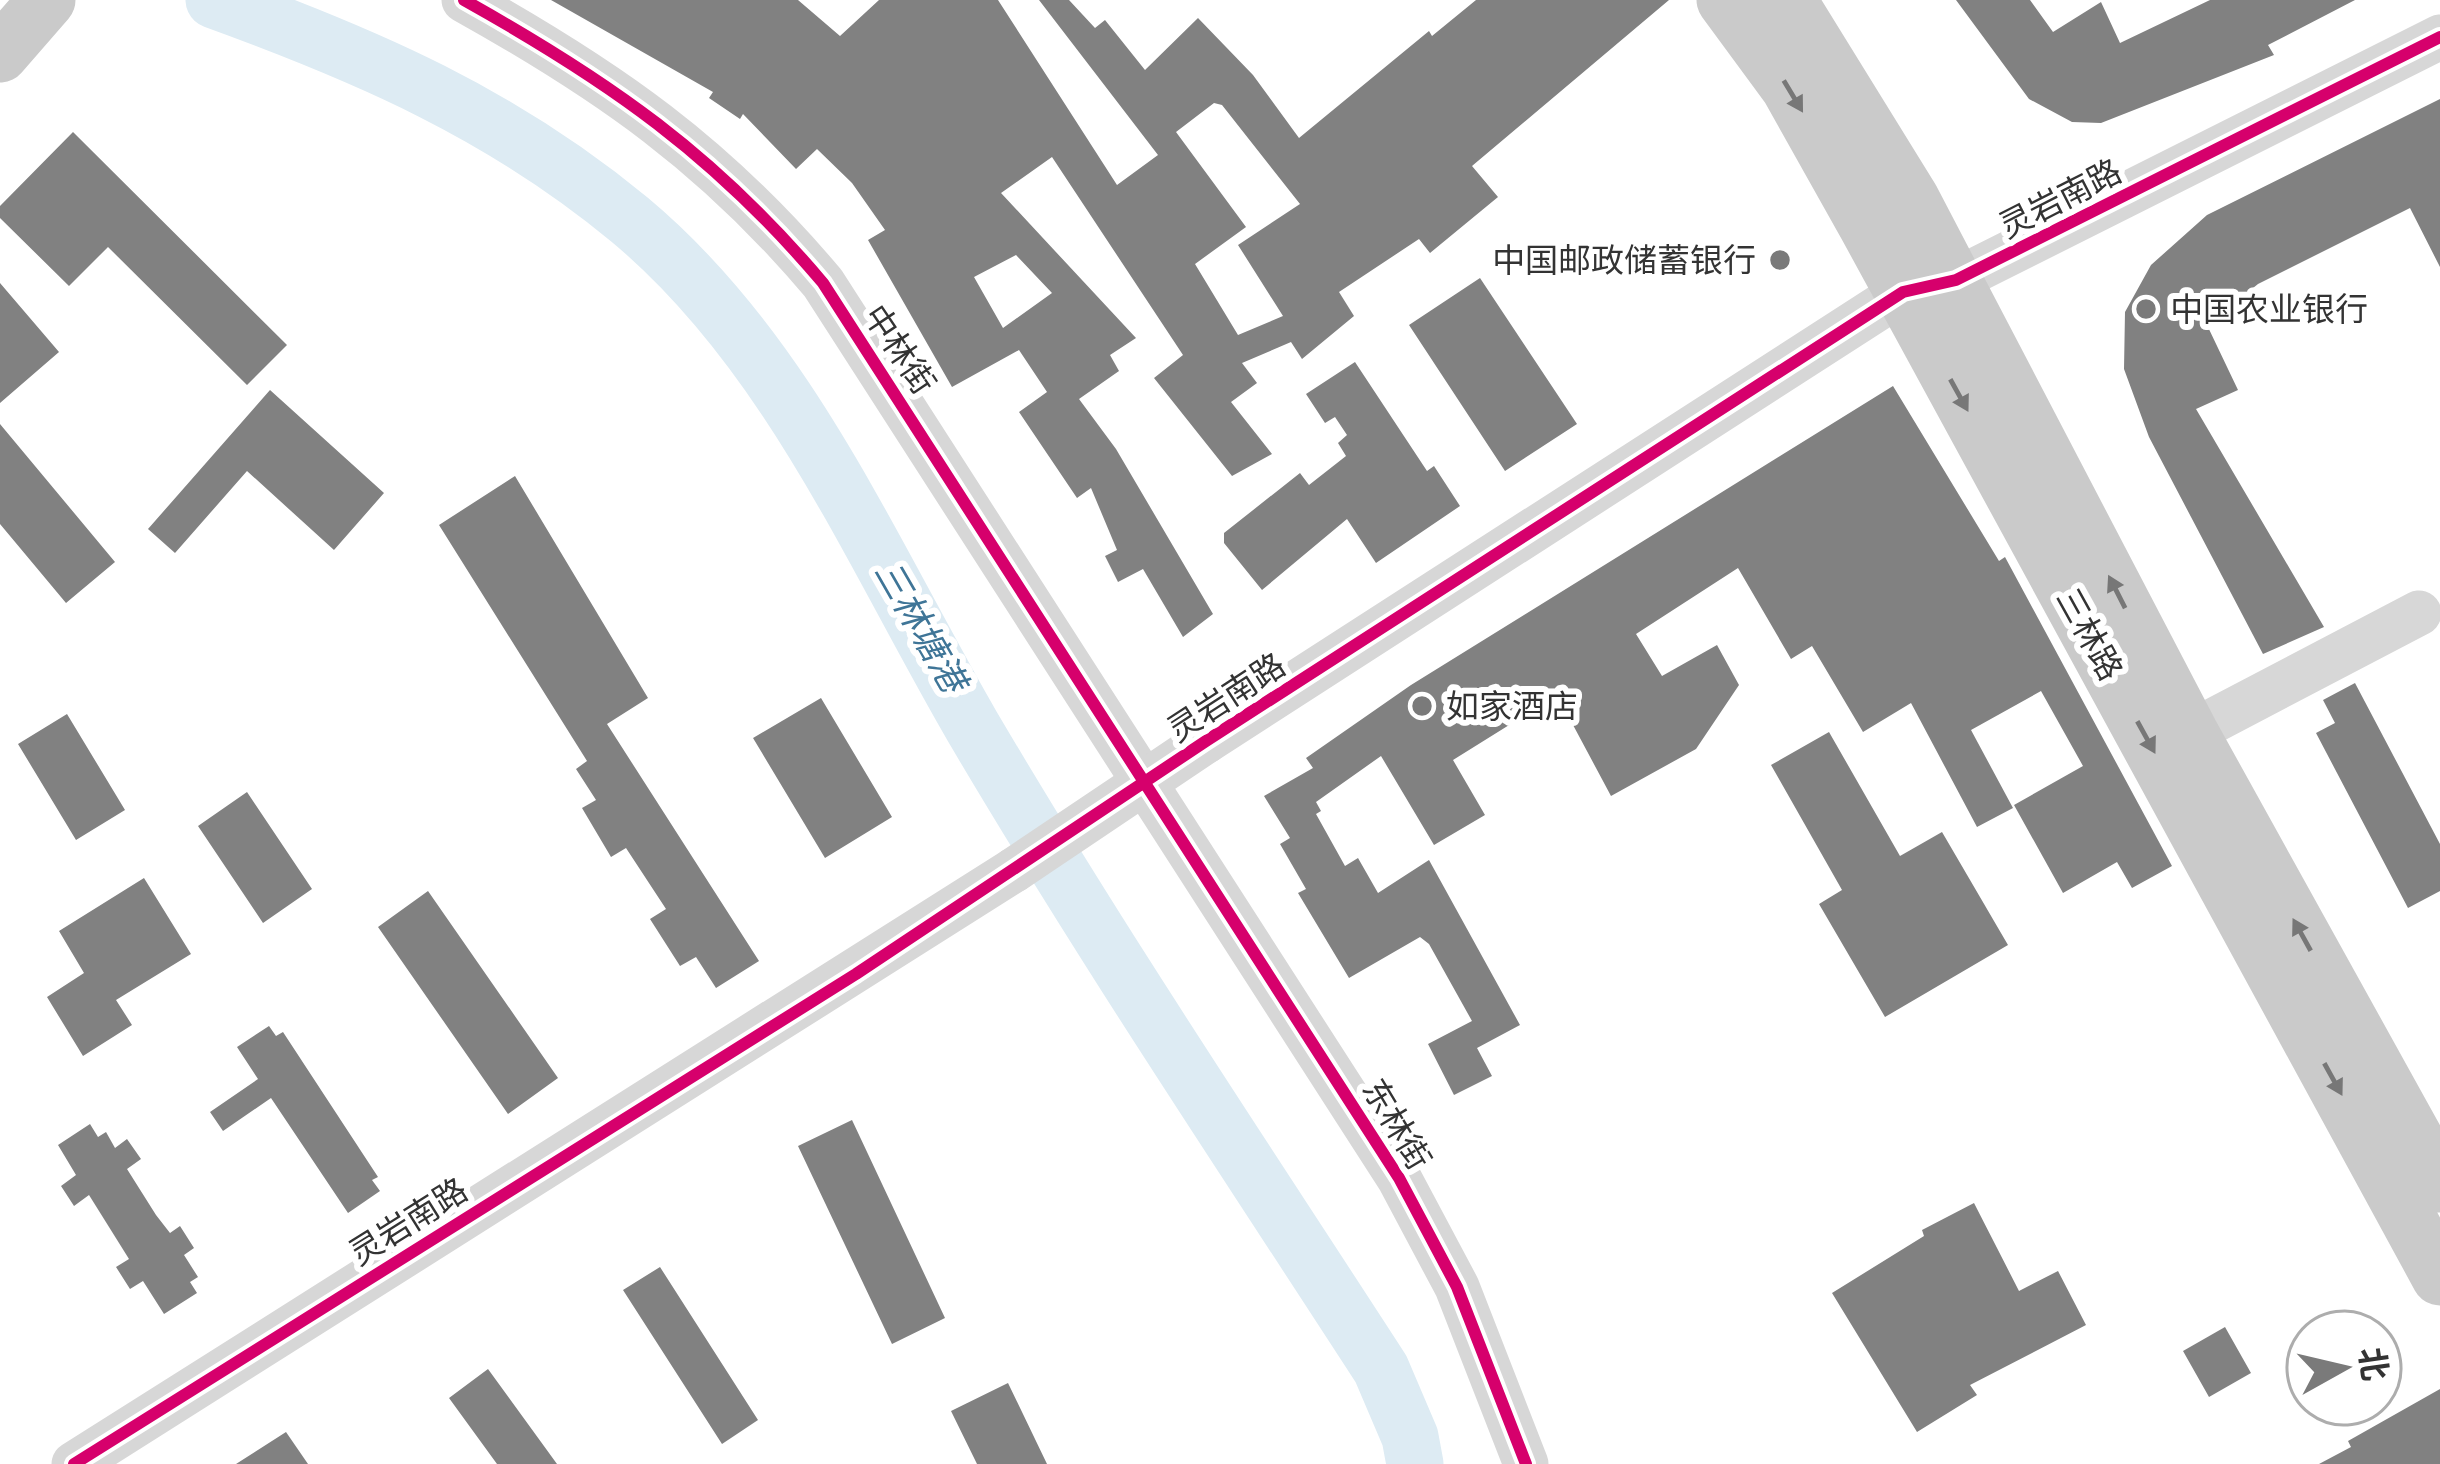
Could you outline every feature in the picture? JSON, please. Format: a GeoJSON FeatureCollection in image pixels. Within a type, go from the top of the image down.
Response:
{"type":"FeatureCollection","features":[{"type":"Feature","properties":{"kind":"main road","name":"三林路"},"geometry":{"type":"LineString","coordinates":[[1725,0],[1929,286],[2190,733],[2440,1184]]}},
{"type":"Feature","properties":{"kind":"main road","name":"三林路"},"geometry":{"type":"LineString","coordinates":[[1788,0],[1929,286],[2440,1277]]}},
{"type":"Feature","properties":{"kind":"street","name":"中林街"},"geometry":{"type":"LineString","coordinates":[[464,0],[549,47],[658,119],[770,219],[823,283],[886,375],[1179,834]]}},
{"type":"Feature","properties":{"kind":"street","name":"灵岩南路"},"geometry":{"type":"LineString","coordinates":[[74,1464],[1929,286],[2440,37]]}},
{"type":"Feature","properties":{"kind":"street"},"geometry":{"type":"LineString","coordinates":[[2190,733],[2419,613]]}},
{"type":"Feature","properties":{"kind":"street","name":"东林街"},"geometry":{"type":"LineString","coordinates":[[1179,834],[1399,1178],[1457,1287],[1526,1464]]}},
{"type":"Feature","properties":{"kind":"building"},"geometry":{"type":"Polygon","coordinates":[[[551,0],[798,0],[840,36],[879,0],[998,0],[1117,185],[1158,155],[1039,0],[1069,0],[1095,28],[1105,20],[1145,70],[1198,18],[1253,75],[1299,138],[1429,31],[1432,36],[1476,0],[1669,0],[1472,166],[1498,197],[1430,253],[1419,239],[1339,292],[1354,316],[1302,359],[1291,342],[1242,363],[1257,383],[1231,402],[1272,454],[1232,476],[1154,378],[1183,355],[1052,157],[1001,193],[1136,338],[1110,355],[1119,371],[1079,399],[1116,449],[1213,614],[1183,637],[1143,569],[1118,582],[1105,556],[1117,550],[1091,488],[1077,498],[1019,412],[1047,392],[1019,350],[952,387],[868,240],[885,230],[852,183],[817,149],[796,169],[743,114],[740,119],[709,98],[713,92],[551,0]],[[1214,103],[1176,132],[1246,227],[1195,264],[1238,335],[1283,316],[1238,245],[1300,204],[1222,105],[1214,103]],[[1016,255],[974,277],[1003,328],[1052,293],[1016,255]]]}},
{"type":"Feature","properties":{"kind":"building"},"geometry":{"type":"Polygon","coordinates":[[[1956,0],[2030,0],[2053,32],[2101,2],[2120,43],[2210,0],[2355,0],[2268,45],[2274,55],[2101,123],[2072,122],[2029,99],[1956,0]]]}},
{"type":"Feature","properties":{"kind":"building"},"geometry":{"type":"Polygon","coordinates":[[[2440,99],[2440,267],[2410,208],[2258,284],[2207,325],[2238,390],[2196,409],[2324,627],[2263,654],[2149,437],[2124,369],[2125,312],[2151,265],[2207,215],[2440,99]]]}},
{"type":"Feature","properties":{"kind":"building"},"geometry":{"type":"Polygon","coordinates":[[[73,132],[287,345],[247,385],[108,247],[69,286],[0,218],[0,206],[73,132]]]}},
{"type":"Feature","properties":{"kind":"building"},"geometry":{"type":"Polygon","coordinates":[[[1480,278],[1577,424],[1505,471],[1409,325],[1480,278]]]}},
{"type":"Feature","properties":{"kind":"building"},"geometry":{"type":"Polygon","coordinates":[[[0,283],[59,352],[0,403],[0,283]]]}},
{"type":"Feature","properties":{"kind":"building"},"geometry":{"type":"Polygon","coordinates":[[[1355,362],[1427,471],[1434,466],[1460,506],[1376,563],[1347,519],[1262,590],[1224,543],[1224,533],[1300,473],[1309,485],[1346,456],[1338,443],[1347,435],[1335,417],[1325,423],[1306,394],[1355,362]]]}},
{"type":"Feature","properties":{"kind":"building"},"geometry":{"type":"Polygon","coordinates":[[[1893,386],[1999,561],[2005,557],[2172,866],[2132,888],[2117,862],[2063,893],[2014,805],[2083,766],[2041,691],[1971,730],[2013,808],[1977,827],[1911,703],[1863,732],[1812,646],[1791,659],[1738,568],[1636,634],[1662,676],[1717,645],[1739,685],[1696,749],[1611,796],[1557,695],[1453,760],[1485,815],[1434,845],[1381,756],[1316,802],[1321,811],[1316,814],[1345,866],[1358,858],[1378,893],[1429,860],[1520,1025],[1477,1048],[1492,1076],[1454,1095],[1428,1044],[1472,1021],[1429,944],[1420,937],[1349,978],[1298,893],[1306,889],[1280,844],[1290,838],[1264,796],[1313,768],[1306,758],[1411,685],[1893,386]]]}},
{"type":"Feature","properties":{"kind":"building"},"geometry":{"type":"Polygon","coordinates":[[[270,390],[384,493],[334,550],[247,471],[175,553],[148,529],[270,390]]]}},
{"type":"Feature","properties":{"kind":"building"},"geometry":{"type":"Polygon","coordinates":[[[0,424],[115,562],[66,603],[0,524],[0,424]]]}},
{"type":"Feature","properties":{"kind":"building"},"geometry":{"type":"Polygon","coordinates":[[[515,476],[648,698],[607,724],[759,961],[716,988],[696,957],[680,966],[650,919],[666,909],[626,848],[611,857],[582,808],[596,800],[576,769],[587,761],[439,525],[515,476]]]}},
{"type":"Feature","properties":{"kind":"building"},"geometry":{"type":"Polygon","coordinates":[[[2355,683],[2440,844],[2440,891],[2408,908],[2316,733],[2335,723],[2323,700],[2355,683]]]}},
{"type":"Feature","properties":{"kind":"building"},"geometry":{"type":"Polygon","coordinates":[[[821,698],[892,817],[825,858],[753,738],[821,698]]]}},
{"type":"Feature","properties":{"kind":"building"},"geometry":{"type":"Polygon","coordinates":[[[67,714],[125,810],[76,840],[18,744],[67,714]]]}},
{"type":"Feature","properties":{"kind":"building"},"geometry":{"type":"Polygon","coordinates":[[[1829,732],[1900,856],[1942,832],[2008,945],[1885,1017],[1819,904],[1842,890],[1771,765],[1829,732]]]}},
{"type":"Feature","properties":{"kind":"building"},"geometry":{"type":"Polygon","coordinates":[[[247,792],[312,889],[263,923],[198,826],[247,792]]]}},
{"type":"Feature","properties":{"kind":"building"},"geometry":{"type":"Polygon","coordinates":[[[144,878],[191,954],[116,1000],[132,1025],[83,1056],[47,997],[84,973],[59,931],[144,878]]]}},
{"type":"Feature","properties":{"kind":"building"},"geometry":{"type":"Polygon","coordinates":[[[428,891],[558,1078],[508,1114],[378,927],[428,891]]]}},
{"type":"Feature","properties":{"kind":"building"},"geometry":{"type":"Polygon","coordinates":[[[269,1026],[276,1036],[283,1032],[378,1177],[372,1180],[380,1191],[348,1213],[271,1098],[223,1131],[210,1112],[258,1079],[237,1047],[269,1026]]]}},
{"type":"Feature","properties":{"kind":"building"},"geometry":{"type":"Polygon","coordinates":[[[852,1120],[945,1318],[892,1344],[798,1146],[852,1120]]]}},
{"type":"Feature","properties":{"kind":"building"},"geometry":{"type":"Polygon","coordinates":[[[90,1124],[98,1137],[106,1132],[115,1148],[127,1139],[141,1159],[127,1169],[170,1233],[180,1226],[194,1248],[184,1255],[198,1277],[190,1282],[197,1293],[164,1314],[143,1281],[130,1289],[116,1267],[129,1259],[89,1195],[74,1206],[61,1186],[76,1175],[58,1145],[90,1124]]]}},
{"type":"Feature","properties":{"kind":"building"},"geometry":{"type":"Polygon","coordinates":[[[1974,1203],[2019,1291],[2058,1271],[2086,1325],[1970,1385],[1977,1395],[1917,1432],[1832,1293],[1924,1236],[1922,1230],[1974,1203]]]}},
{"type":"Feature","properties":{"kind":"building"},"geometry":{"type":"Polygon","coordinates":[[[660,1267],[758,1420],[722,1444],[623,1290],[660,1267]]]}},
{"type":"Feature","properties":{"kind":"building"},"geometry":{"type":"Polygon","coordinates":[[[2225,1327],[2251,1373],[2209,1397],[2183,1351],[2225,1327]]]}},
{"type":"Feature","properties":{"kind":"building"},"geometry":{"type":"Polygon","coordinates":[[[488,1369],[557,1464],[497,1464],[449,1398],[488,1369]]]}},
{"type":"Feature","properties":{"kind":"building"},"geometry":{"type":"Polygon","coordinates":[[[1008,1383],[1047,1464],[977,1464],[951,1411],[1008,1383]]]}},
{"type":"Feature","properties":{"kind":"building"},"geometry":{"type":"Polygon","coordinates":[[[2440,1389],[2440,1464],[2319,1464],[2351,1447],[2348,1441],[2371,1428],[2404,1428],[2404,1409],[2440,1389]]]}},
{"type":"Feature","properties":{"kind":"building"},"geometry":{"type":"Polygon","coordinates":[[[286,1432],[308,1464],[236,1464],[286,1432]]]}},
{"type":"Feature","properties":{"kind":"waterway","name":"三林塘港"},"geometry":{"type":"LineString","coordinates":[[214,0],[380,66],[533,149],[630,220],[736,330],[822,457],[972,726],[1071,889],[1381,1369],[1410,1437],[1415,1464]]}},
{"type":"Feature","properties":{"kind":"cycle path"},"geometry":{"type":"LineString","coordinates":[[464,0],[566,60],[657,124],[742,196],[823,283],[1399,1178],[1457,1287],[1526,1464]]}},
{"type":"Feature","properties":{"kind":"cycle path"},"geometry":{"type":"LineString","coordinates":[[74,1464],[856,974],[1206,741],[1903,292],[1956,280],[2440,37]]}},
{"type":"Feature","properties":{"kind":"place","name":"中国邮政储蓄银行"},"geometry":{"type":"Point","coordinates":[1780,260]}},
{"type":"Feature","properties":{"kind":"place","name":"中国农业银行"},"geometry":{"type":"Point","coordinates":[2146,309]}},
{"type":"Feature","properties":{"kind":"place","name":"如家酒店"},"geometry":{"type":"Point","coordinates":[1422,706]}}]}
